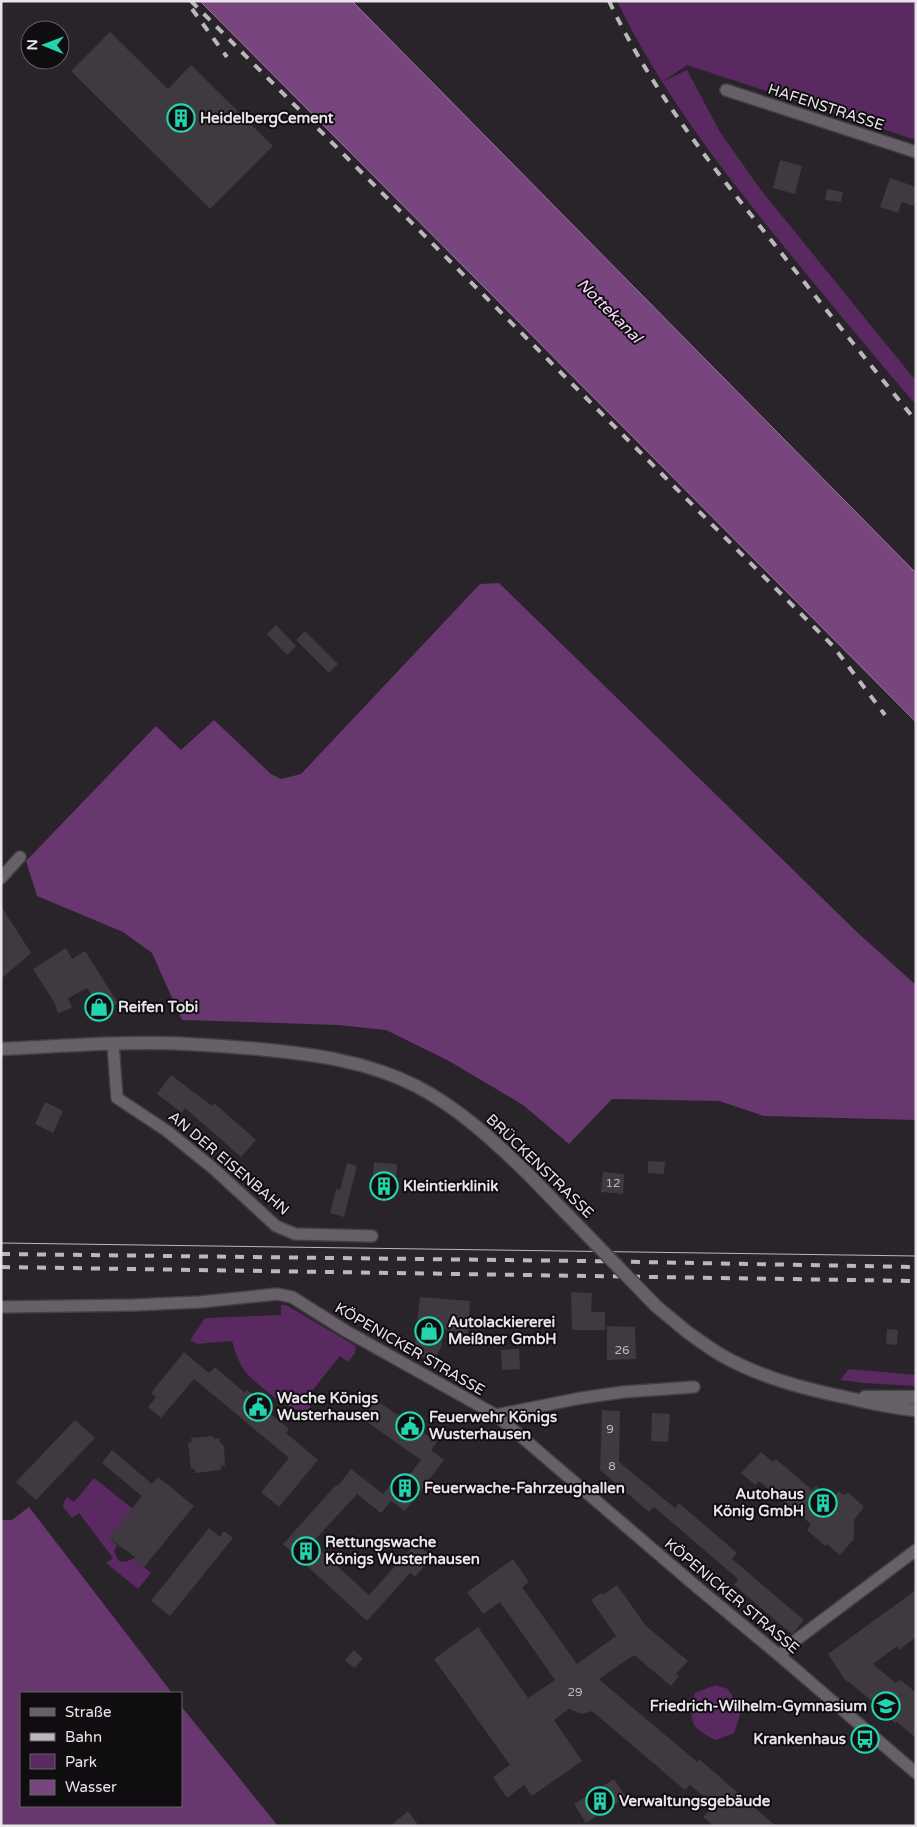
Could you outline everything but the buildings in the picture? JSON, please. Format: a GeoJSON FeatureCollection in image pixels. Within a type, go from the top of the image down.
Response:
{"type":"FeatureCollection","features":[{"type":"Feature","properties":{"kind":"main road"},"geometry":{"type":"LineString","coordinates":[[1,1049],[113,1044]]}},
{"type":"Feature","properties":{"kind":"main road","name":"BRÜCKENSTRASSE"},"geometry":{"type":"LineString","coordinates":[[113,1044],[191,1044],[297,1052],[379,1070],[415,1086],[461,1114],[497,1143],[656,1306],[686,1331],[720,1354],[751,1370],[789,1384],[892,1408],[916,1410]]}},
{"type":"Feature","properties":{"kind":"main road","name":"BRÜCKENSTRASSE"},"geometry":{"type":"LineString","coordinates":[[845,1397],[916,1397]]}},
{"type":"Feature","properties":{"kind":"street","name":"HAFENSTRASSE"},"geometry":{"type":"LineString","coordinates":[[726,90],[916,152]]}},
{"type":"Feature","properties":{"kind":"street"},"geometry":{"type":"LineString","coordinates":[[1,878],[20,857]]}},
{"type":"Feature","properties":{"kind":"street","name":"AN DER EISENBAHN"},"geometry":{"type":"LineString","coordinates":[[113,1044],[117,1098],[174,1137],[214,1169],[276,1226],[294,1234],[372,1236]]}},
{"type":"Feature","properties":{"kind":"street","name":"KÖPENICKER STRASSE"},"geometry":{"type":"LineString","coordinates":[[1,1307],[200,1302],[276,1294],[292,1297],[346,1331],[496,1415],[916,1773]]}},
{"type":"Feature","properties":{"kind":"street"},"geometry":{"type":"LineString","coordinates":[[496,1415],[581,1398],[623,1392],[694,1387]]}},
{"type":"Feature","properties":{"kind":"street"},"geometry":{"type":"LineString","coordinates":[[780,1656],[788,1646],[916,1550]]}},
{"type":"Feature","properties":{"kind":"green space"},"geometry":{"type":"Polygon","coordinates":[[[617,1],[916,1],[916,140],[687,65],[662,82],[617,1]]]}},
{"type":"Feature","properties":{"kind":"green space"},"geometry":{"type":"Polygon","coordinates":[[[687,70],[720,132],[761,190],[916,381],[916,405],[829,302],[756,211],[712,154],[662,82],[687,70]]]}},
{"type":"Feature","properties":{"kind":"green space"},"geometry":{"type":"Polygon","coordinates":[[[281,1305],[286,1305],[356,1346],[355,1353],[348,1362],[340,1356],[304,1401],[311,1407],[304,1411],[290,1407],[248,1375],[240,1363],[232,1341],[197,1344],[190,1340],[205,1318],[281,1315],[281,1305]]]}},
{"type":"Feature","properties":{"kind":"green space"},"geometry":{"type":"Polygon","coordinates":[[[849,1369],[916,1375],[916,1386],[840,1380],[849,1369]]]}},
{"type":"Feature","properties":{"kind":"green space"},"geometry":{"type":"Polygon","coordinates":[[[94,1478],[133,1509],[109,1538],[117,1545],[114,1551],[119,1561],[126,1562],[134,1558],[151,1573],[138,1589],[106,1563],[113,1558],[79,1513],[72,1518],[63,1507],[67,1497],[74,1502],[94,1478]]]}},
{"type":"Feature","properties":{"kind":"green space"},"geometry":{"type":"Polygon","coordinates":[[[715,1685],[728,1689],[736,1702],[740,1715],[734,1733],[716,1740],[696,1727],[691,1710],[695,1693],[715,1685]]]}},
{"type":"Feature","properties":{"kind":"shaded area"},"geometry":{"type":"Polygon","coordinates":[[[499,583],[859,934],[916,985],[916,1120],[764,1116],[719,1101],[612,1099],[569,1144],[523,1105],[449,1061],[386,1030],[338,1025],[182,1020],[152,953],[123,932],[37,896],[26,861],[156,726],[181,750],[214,720],[271,774],[281,779],[301,774],[480,584],[499,583]]]}},
{"type":"Feature","properties":{"kind":"shaded area"},"geometry":{"type":"Polygon","coordinates":[[[29,1507],[171,1692],[20,1692],[20,1807],[182,1807],[182,1707],[278,1826],[1,1826],[1,1520],[12,1520],[29,1507]]]}},
{"type":"Feature","properties":{"kind":"water","name":"Nottekanal"},"geometry":{"type":"Polygon","coordinates":[[[200,1],[352,1],[916,573],[916,722],[200,1]]]}},
{"type":"Feature","properties":{"kind":"tram line"},"geometry":{"type":"LineString","coordinates":[[1,1243],[916,1256]]}},
{"type":"Feature","properties":{"kind":"railway"},"geometry":{"type":"LineString","coordinates":[[191,1],[833,646],[885,715]]}},
{"type":"Feature","properties":{"kind":"railway"},"geometry":{"type":"LineString","coordinates":[[609,1],[625,33],[662,95],[704,154],[916,421]]}},
{"type":"Feature","properties":{"kind":"railway"},"geometry":{"type":"LineString","coordinates":[[192,9],[227,57]]}},
{"type":"Feature","properties":{"kind":"railway"},"geometry":{"type":"LineString","coordinates":[[1,1254],[916,1267]]}},
{"type":"Feature","properties":{"kind":"railway"},"geometry":{"type":"LineString","coordinates":[[1,1267],[916,1281]]}},
{"type":"Feature","properties":{"kind":"place","name":"HeidelbergCement"},"geometry":{"type":"Point","coordinates":[181,118]}},
{"type":"Feature","properties":{"kind":"place","name":"Reifen Tobi"},"geometry":{"type":"Point","coordinates":[99,1007]}},
{"type":"Feature","properties":{"kind":"place","name":"Kleintierklinik"},"geometry":{"type":"Point","coordinates":[384,1186]}},
{"type":"Feature","properties":{"kind":"place","name":"Autolackiererei Meißner GmbH"},"geometry":{"type":"Point","coordinates":[429,1331]}},
{"type":"Feature","properties":{"kind":"place","name":"Wache Königs Wusterhausen"},"geometry":{"type":"Point","coordinates":[258,1407]}},
{"type":"Feature","properties":{"kind":"place","name":"Feuerwehr Königs Wusterhausen"},"geometry":{"type":"Point","coordinates":[410,1426]}},
{"type":"Feature","properties":{"kind":"place","name":"Feuerwache-Fahrzeughallen"},"geometry":{"type":"Point","coordinates":[405,1488]}},
{"type":"Feature","properties":{"kind":"place","name":"Autohaus König GmbH"},"geometry":{"type":"Point","coordinates":[823,1503]}},
{"type":"Feature","properties":{"kind":"place","name":"Rettungswache Königs Wusterhausen"},"geometry":{"type":"Point","coordinates":[306,1551]}},
{"type":"Feature","properties":{"kind":"place","name":"Friedrich-Wilhelm-Gymnasium"},"geometry":{"type":"Point","coordinates":[886,1706]}},
{"type":"Feature","properties":{"kind":"place","name":"Krankenhaus"},"geometry":{"type":"Point","coordinates":[865,1739]}},
{"type":"Feature","properties":{"kind":"place","name":"Verwaltungsgebäude"},"geometry":{"type":"Point","coordinates":[600,1801]}}]}
